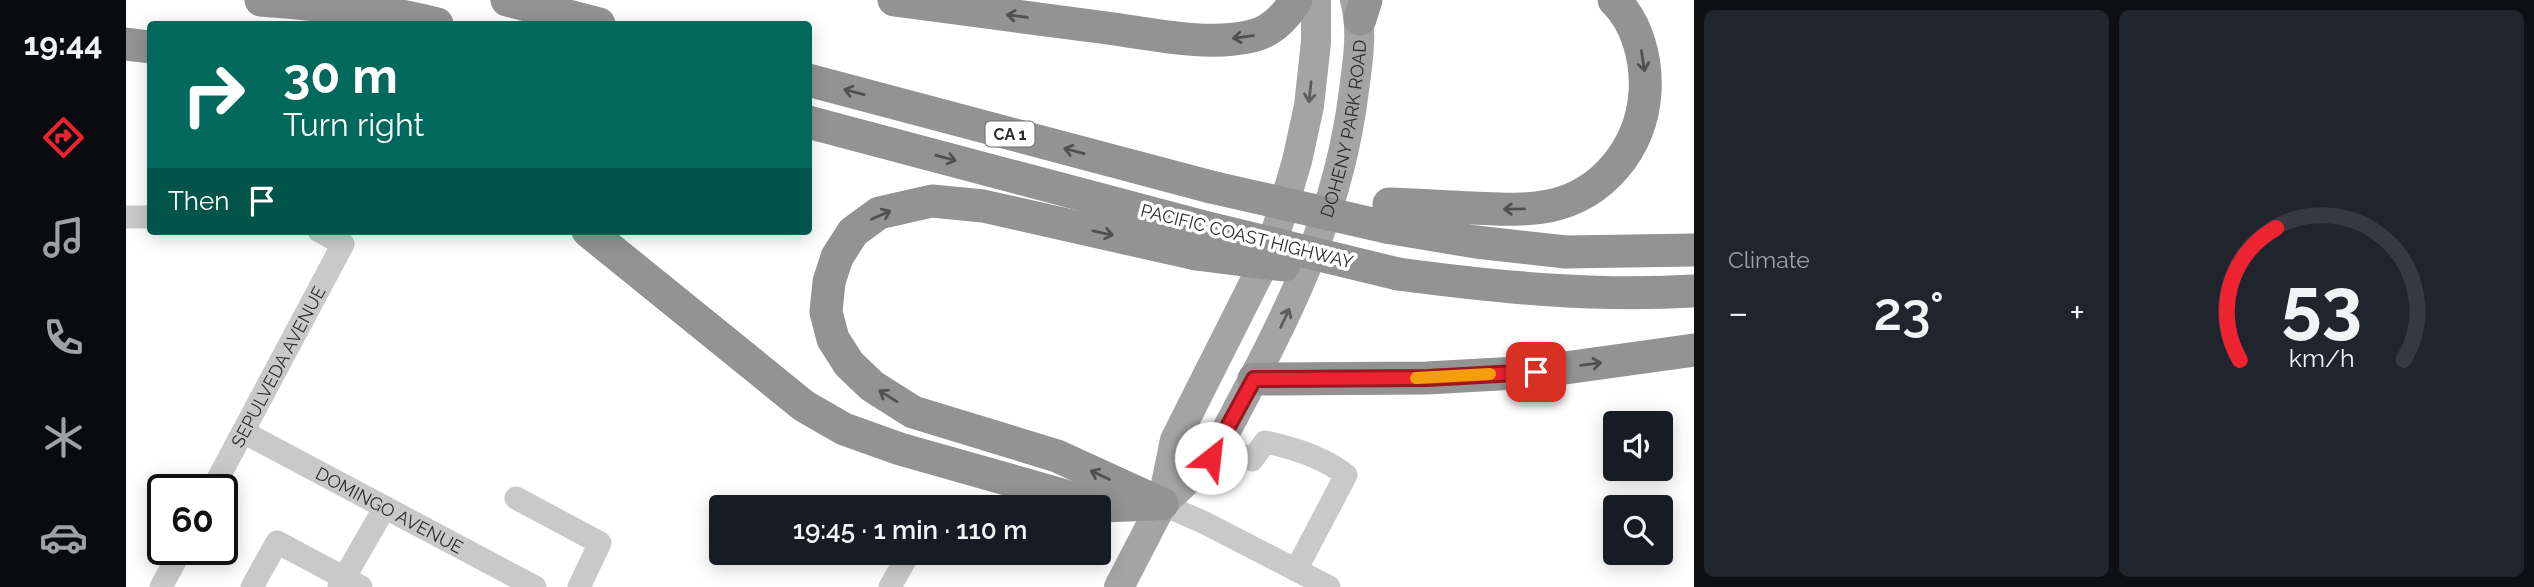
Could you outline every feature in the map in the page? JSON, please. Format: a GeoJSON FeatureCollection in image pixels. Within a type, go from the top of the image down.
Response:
{"type":"FeatureCollection","features":[{"type":"Feature","properties":{"kind":"highway"},"geometry":{"type":"LineString","coordinates":[[261,0],[326,5],[426,21]]}},
{"type":"Feature","properties":{"kind":"highway"},"geometry":{"type":"LineString","coordinates":[[507,0],[588,21]]}},
{"type":"Feature","properties":{"kind":"highway"},"geometry":{"type":"LineString","coordinates":[[894,0],[1183,38],[1233,39],[1254,36],[1271,28],[1288,13],[1296,0]]}},
{"type":"Feature","properties":{"kind":"highway"},"geometry":{"type":"LineString","coordinates":[[1388,216],[1550,206],[1578,196],[1599,184],[1619,164],[1634,140],[1644,111],[1646,82],[1642,52],[1633,27],[1614,0]]}},
{"type":"Feature","properties":{"kind":"highway"},"geometry":{"type":"LineString","coordinates":[[126,44],[147,47]]}},
{"type":"Feature","properties":{"kind":"highway","name":"CA 1"},"geometry":{"type":"LineString","coordinates":[[812,81],[1220,189],[1388,216],[1476,242],[1566,252],[1655,253],[1694,250]]}},
{"type":"Feature","properties":{"kind":"highway","name":"PACIFIC COAST HIGHWAY"},"geometry":{"type":"LineString","coordinates":[[812,123],[1198,240],[1471,284],[1572,293],[1679,292]]}},
{"type":"Feature","properties":{"kind":"highway"},"geometry":{"type":"LineString","coordinates":[[1162,504],[1057,456],[913,412],[872,386],[849,364],[834,339],[826,312],[829,282],[838,257],[853,232],[879,212],[932,201],[983,206],[1198,240]]}},
{"type":"Feature","properties":{"kind":"highway"},"geometry":{"type":"LineString","coordinates":[[593,235],[804,405],[844,429],[900,449],[1101,506],[1162,504]]}},
{"type":"Feature","properties":{"kind":"highway"},"geometry":{"type":"LineString","coordinates":[[1254,379],[1427,378],[1536,372],[1685,351]]}},
{"type":"Feature","properties":{"kind":"main road","name":"DOHENY PARK ROAD"},"geometry":{"type":"LineString","coordinates":[[1119,587],[1162,504],[1175,440],[1262,267],[1278,225],[1297,161],[1309,106],[1316,41],[1315,0]]}},
{"type":"Feature","properties":{"kind":"main road","name":"DOHENY PARK ROAD"},"geometry":{"type":"LineString","coordinates":[[1162,504],[1211,458],[1285,319],[1319,237],[1336,188],[1349,136],[1360,6]]}},
{"type":"Feature","properties":{"kind":"street"},"geometry":{"type":"LineString","coordinates":[[126,217],[147,217]]}},
{"type":"Feature","properties":{"kind":"street","name":"SEPULVEDA AVENUE"},"geometry":{"type":"LineString","coordinates":[[221,474],[343,243],[327,235]]}},
{"type":"Feature","properties":{"kind":"street","name":"DOMINGO AVENUE"},"geometry":{"type":"LineString","coordinates":[[243,432],[535,587]]}},
{"type":"Feature","properties":{"kind":"street"},"geometry":{"type":"LineString","coordinates":[[1219,444],[1252,460],[1265,442],[1286,446],[1331,463],[1346,475],[1296,570]]}},
{"type":"Feature","properties":{"kind":"street"},"geometry":{"type":"LineString","coordinates":[[516,498],[600,543],[579,587]]}},
{"type":"Feature","properties":{"kind":"street"},"geometry":{"type":"LineString","coordinates":[[1162,504],[1205,523],[1329,587]]}},
{"type":"Feature","properties":{"kind":"street"},"geometry":{"type":"LineString","coordinates":[[252,587],[277,542],[348,584],[385,507]]}},
{"type":"Feature","properties":{"kind":"street"},"geometry":{"type":"LineString","coordinates":[[161,587],[173,565]]}},
{"type":"Feature","properties":{"kind":"street"},"geometry":{"type":"LineString","coordinates":[[890,587],[902,565]]}},
{"type":"Feature","properties":{"kind":"slow traffic"},"geometry":{"type":"LineString","coordinates":[[1416,378],[1490,374]]}},
{"type":"Feature","properties":{"kind":"route"},"geometry":{"type":"LineString","coordinates":[[1211,458],[1254,379],[1427,378],[1536,372]]}}]}
